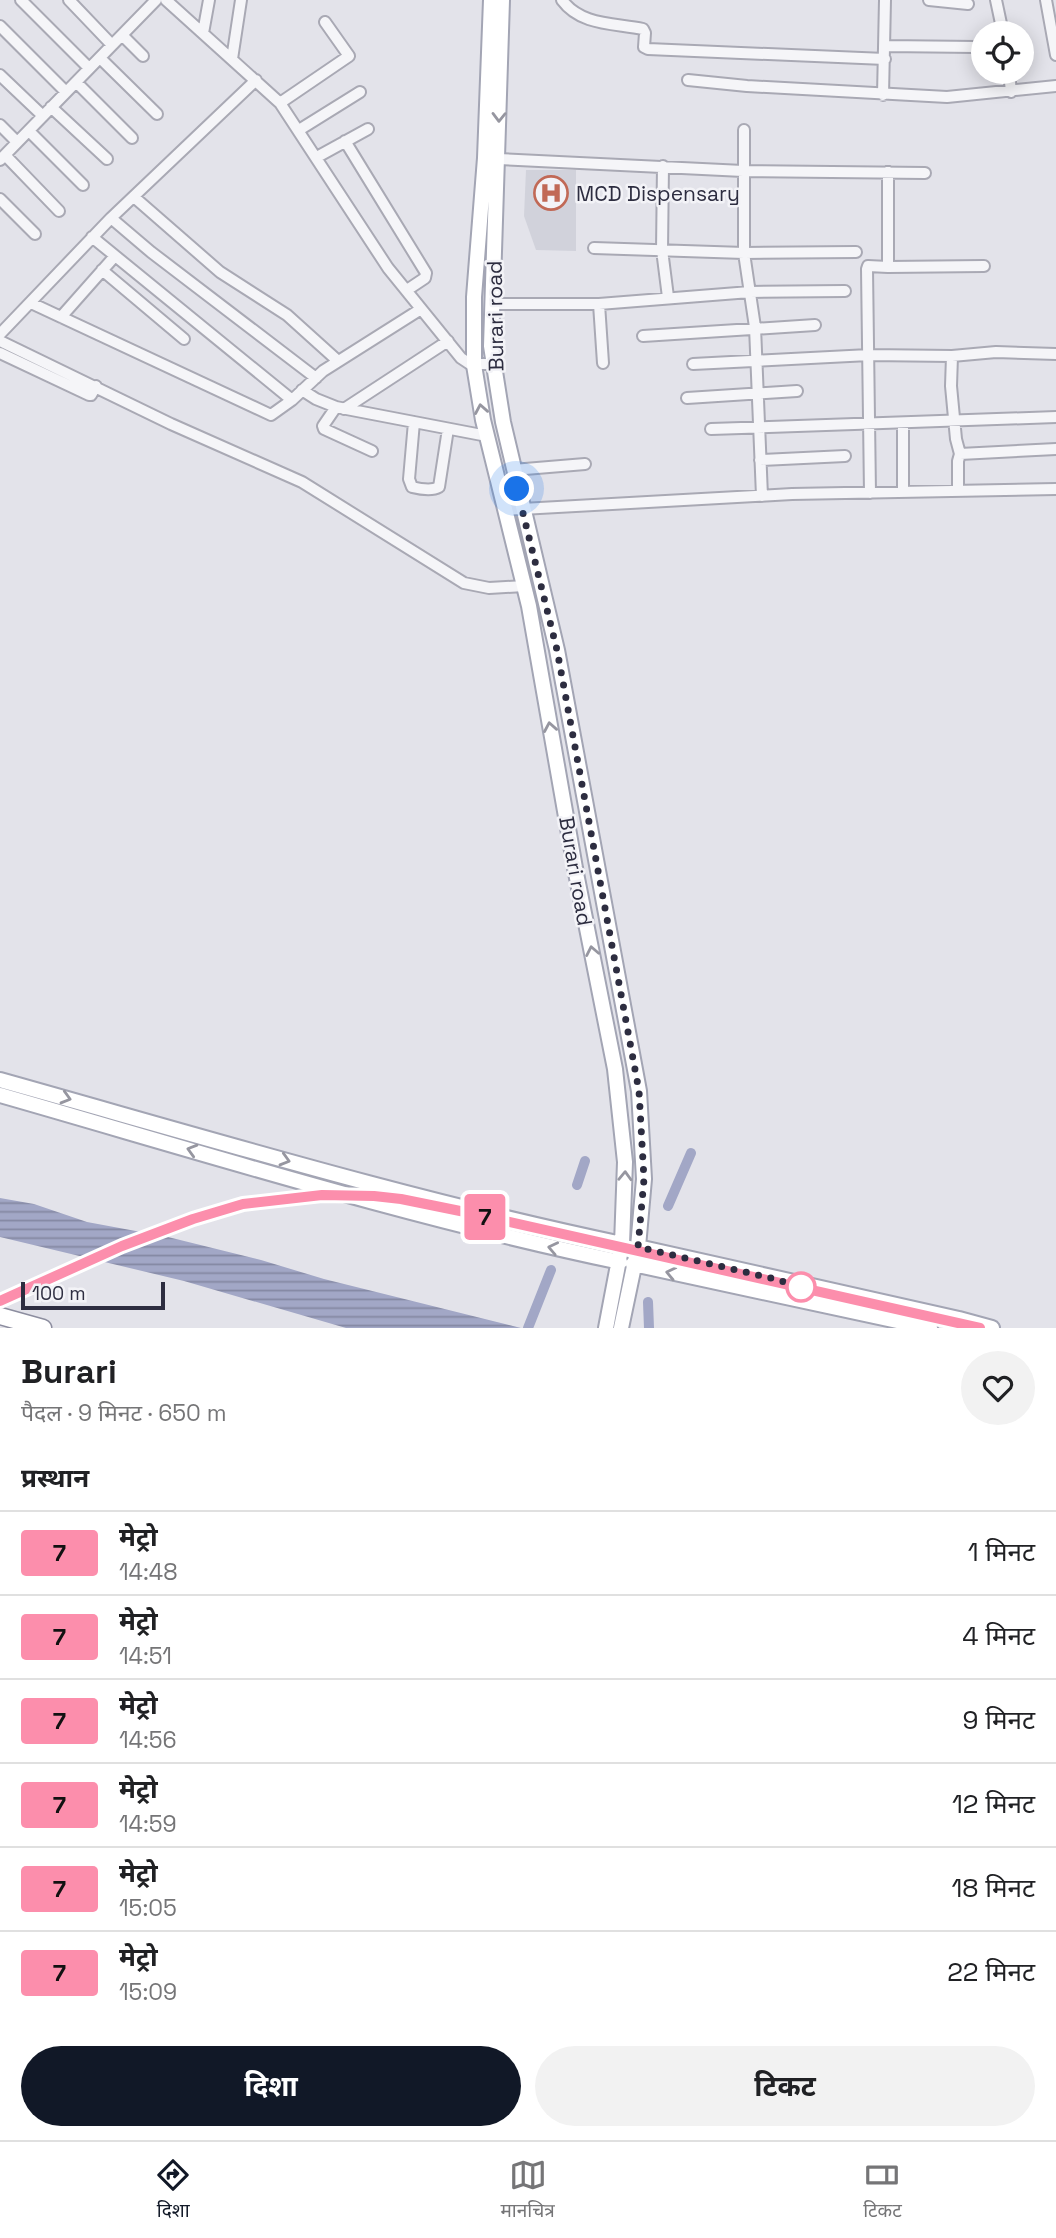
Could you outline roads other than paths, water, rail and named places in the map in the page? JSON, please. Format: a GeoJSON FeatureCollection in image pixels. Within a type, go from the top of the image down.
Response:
{"type":"FeatureCollection","features":[{"type":"Feature","properties":{"kind":"highway"},"geometry":{"type":"LineString","coordinates":[[0,1317],[43,1328]]}},
{"type":"Feature","properties":{"kind":"main road","name":"Burari road"},"geometry":{"type":"LineString","coordinates":[[491,0],[474,298],[474,365],[487,436],[524,586],[615,1069],[625,1162],[622,1244],[626,1263]]}},
{"type":"Feature","properties":{"kind":"main road","name":"Burari road"},"geometry":{"type":"LineString","coordinates":[[502,0],[491,346],[513,470],[557,650],[639,1091],[644,1179],[638,1247],[626,1263]]}},
{"type":"Feature","properties":{"kind":"main road"},"geometry":{"type":"LineString","coordinates":[[480,218],[496,218]]}},
{"type":"Feature","properties":{"kind":"main road"},"geometry":{"type":"LineString","coordinates":[[0,1080],[365,1183],[531,1225],[622,1244]]}},
{"type":"Feature","properties":{"kind":"main road"},"geometry":{"type":"LineString","coordinates":[[0,1096],[371,1202],[504,1237],[930,1328]]}},
{"type":"Feature","properties":{"kind":"main road"},"geometry":{"type":"LineString","coordinates":[[638,1247],[992,1328]]}},
{"type":"Feature","properties":{"kind":"main road"},"geometry":{"type":"LineString","coordinates":[[615,1322],[626,1263]]}},
{"type":"Feature","properties":{"kind":"street"},"geometry":{"type":"LineString","coordinates":[[21,0],[89,68]]}},
{"type":"Feature","properties":{"kind":"street"},"geometry":{"type":"LineString","coordinates":[[69,0],[112,45]]}},
{"type":"Feature","properties":{"kind":"street"},"geometry":{"type":"LineString","coordinates":[[59,211],[3,157],[156,0]]}},
{"type":"Feature","properties":{"kind":"street"},"geometry":{"type":"LineString","coordinates":[[166,0],[280,103],[388,268],[461,358],[474,365],[494,364]]}},
{"type":"Feature","properties":{"kind":"street"},"geometry":{"type":"LineString","coordinates":[[203,33],[209,0]]}},
{"type":"Feature","properties":{"kind":"street"},"geometry":{"type":"LineString","coordinates":[[232,60],[241,0]]}},
{"type":"Feature","properties":{"kind":"street"},"geometry":{"type":"LineString","coordinates":[[562,0],[576,13],[588,19],[614,26],[643,29],[646,49],[885,59]]}},
{"type":"Feature","properties":{"kind":"street"},"geometry":{"type":"LineString","coordinates":[[883,95],[885,0]]}},
{"type":"Feature","properties":{"kind":"street"},"geometry":{"type":"LineString","coordinates":[[929,0],[968,4]]}},
{"type":"Feature","properties":{"kind":"street"},"geometry":{"type":"LineString","coordinates":[[996,0],[1000,21]]}},
{"type":"Feature","properties":{"kind":"street"},"geometry":{"type":"LineString","coordinates":[[1046,0],[1056,55]]}},
{"type":"Feature","properties":{"kind":"street"},"geometry":{"type":"LineString","coordinates":[[280,103],[349,56],[325,22]]}},
{"type":"Feature","properties":{"kind":"street"},"geometry":{"type":"LineString","coordinates":[[0,26],[66,92]]}},
{"type":"Feature","properties":{"kind":"street"},"geometry":{"type":"LineString","coordinates":[[122,35],[142,56]]}},
{"type":"Feature","properties":{"kind":"street"},"geometry":{"type":"LineString","coordinates":[[885,46],[971,47]]}},
{"type":"Feature","properties":{"kind":"street"},"geometry":{"type":"LineString","coordinates":[[100,58],[157,114]]}},
{"type":"Feature","properties":{"kind":"street"},"geometry":{"type":"LineString","coordinates":[[0,75],[107,159]]}},
{"type":"Feature","properties":{"kind":"street"},"geometry":{"type":"LineString","coordinates":[[0,334],[111,218],[256,80]]}},
{"type":"Feature","properties":{"kind":"street"},"geometry":{"type":"LineString","coordinates":[[688,80],[883,95],[947,97],[1056,86]]}},
{"type":"Feature","properties":{"kind":"street"},"geometry":{"type":"LineString","coordinates":[[76,82],[132,138]]}},
{"type":"Feature","properties":{"kind":"street"},"geometry":{"type":"LineString","coordinates":[[1010,84],[1011,92]]}},
{"type":"Feature","properties":{"kind":"street"},"geometry":{"type":"LineString","coordinates":[[299,130],[360,92]]}},
{"type":"Feature","properties":{"kind":"street"},"geometry":{"type":"LineString","coordinates":[[0,125],[17,142]]}},
{"type":"Feature","properties":{"kind":"street"},"geometry":{"type":"LineString","coordinates":[[317,157],[368,129]]}},
{"type":"Feature","properties":{"kind":"street"},"geometry":{"type":"LineString","coordinates":[[744,130],[744,253],[755,327],[762,496]]}},
{"type":"Feature","properties":{"kind":"street"},"geometry":{"type":"LineString","coordinates":[[29,131],[83,185]]}},
{"type":"Feature","properties":{"kind":"street"},"geometry":{"type":"LineString","coordinates":[[345,141],[426,275],[407,290]]}},
{"type":"Feature","properties":{"kind":"street"},"geometry":{"type":"LineString","coordinates":[[498,159],[743,171],[925,173]]}},
{"type":"Feature","properties":{"kind":"street"},"geometry":{"type":"LineString","coordinates":[[663,166],[662,250],[668,298]]}},
{"type":"Feature","properties":{"kind":"street"},"geometry":{"type":"LineString","coordinates":[[888,172],[888,267]]}},
{"type":"Feature","properties":{"kind":"street"},"geometry":{"type":"LineString","coordinates":[[134,197],[220,272],[287,315],[338,361]]}},
{"type":"Feature","properties":{"kind":"street"},"geometry":{"type":"LineString","coordinates":[[0,200],[35,234]]}},
{"type":"Feature","properties":{"kind":"street"},"geometry":{"type":"LineString","coordinates":[[111,218],[151,252],[316,378]]}},
{"type":"Feature","properties":{"kind":"street"},"geometry":{"type":"LineString","coordinates":[[92,237],[292,400]]}},
{"type":"Feature","properties":{"kind":"street"},"geometry":{"type":"LineString","coordinates":[[594,248],[744,253],[856,251]]}},
{"type":"Feature","properties":{"kind":"street"},"geometry":{"type":"LineString","coordinates":[[61,317],[115,256]]}},
{"type":"Feature","properties":{"kind":"street"},"geometry":{"type":"LineString","coordinates":[[870,493],[867,268],[984,266]]}},
{"type":"Feature","properties":{"kind":"street"},"geometry":{"type":"LineString","coordinates":[[102,270],[184,339]]}},
{"type":"Feature","properties":{"kind":"street"},"geometry":{"type":"LineString","coordinates":[[493,304],[599,304],[750,292],[845,291]]}},
{"type":"Feature","properties":{"kind":"street"},"geometry":{"type":"LineString","coordinates":[[31,303],[269,415],[275,414],[338,361],[421,309]]}},
{"type":"Feature","properties":{"kind":"street"},"geometry":{"type":"LineString","coordinates":[[599,304],[603,363]]}},
{"type":"Feature","properties":{"kind":"street"},"geometry":{"type":"LineString","coordinates":[[643,336],[815,325]]}},
{"type":"Feature","properties":{"kind":"street"},"geometry":{"type":"LineString","coordinates":[[0,341],[94,390],[302,482],[464,583],[489,588],[524,586]]}},
{"type":"Feature","properties":{"kind":"street"},"geometry":{"type":"LineString","coordinates":[[372,451],[324,429],[323,425],[340,408],[448,341]]}},
{"type":"Feature","properties":{"kind":"street"},"geometry":{"type":"LineString","coordinates":[[693,364],[869,355],[952,356],[996,352],[1056,354]]}},
{"type":"Feature","properties":{"kind":"street"},"geometry":{"type":"LineString","coordinates":[[0,353],[89,395],[94,390]]}},
{"type":"Feature","properties":{"kind":"street"},"geometry":{"type":"LineString","coordinates":[[952,356],[951,386],[960,454],[958,491]]}},
{"type":"Feature","properties":{"kind":"street"},"geometry":{"type":"LineString","coordinates":[[302,390],[316,400],[340,408],[487,436]]}},
{"type":"Feature","properties":{"kind":"street"},"geometry":{"type":"LineString","coordinates":[[687,398],[797,391]]}},
{"type":"Feature","properties":{"kind":"street"},"geometry":{"type":"LineString","coordinates":[[711,429],[1056,417]]}},
{"type":"Feature","properties":{"kind":"street"},"geometry":{"type":"LineString","coordinates":[[414,422],[409,479],[412,487],[416,488],[439,487],[447,429]]}},
{"type":"Feature","properties":{"kind":"street"},"geometry":{"type":"LineString","coordinates":[[904,423],[904,492]]}},
{"type":"Feature","properties":{"kind":"street"},"geometry":{"type":"LineString","coordinates":[[960,454],[1056,449]]}},
{"type":"Feature","properties":{"kind":"street"},"geometry":{"type":"LineString","coordinates":[[760,460],[845,456]]}},
{"type":"Feature","properties":{"kind":"street"},"geometry":{"type":"LineString","coordinates":[[513,470],[585,464]]}},
{"type":"Feature","properties":{"kind":"street"},"geometry":{"type":"LineString","coordinates":[[505,510],[762,496],[1056,489]]}},
{"type":"Feature","properties":{"kind":"water"},"geometry":{"type":"Polygon","coordinates":[[[0,1198],[34,1204],[87,1222],[168,1237],[261,1260],[324,1279],[521,1328],[346,1328],[184,1281],[0,1237],[0,1198]]]}},
{"type":"Feature","properties":{"kind":"waterway"},"geometry":{"type":"LineString","coordinates":[[668,1206],[691,1153]]}},
{"type":"Feature","properties":{"kind":"waterway"},"geometry":{"type":"LineString","coordinates":[[577,1185],[585,1161]]}},
{"type":"Feature","properties":{"kind":"waterway"},"geometry":{"type":"LineString","coordinates":[[528,1328],[551,1270]]}},
{"type":"Feature","properties":{"kind":"waterway"},"geometry":{"type":"LineString","coordinates":[[648,1302],[649,1328]]}},
{"type":"Feature","properties":{"kind":"railway"},"geometry":{"type":"LineString","coordinates":[[0,1301],[122,1246],[193,1219],[243,1204],[322,1195],[374,1196],[465,1212],[980,1328]]}},
{"type":"Feature","properties":{"kind":"metro line","name":"7"},"geometry":{"type":"LineString","coordinates":[[0,1301],[122,1246],[219,1210],[271,1199],[322,1195],[374,1196],[465,1212],[980,1328]]}},
{"type":"Feature","properties":{"kind":"place","name":"MCD Dispensary"},"geometry":{"type":"Point","coordinates":[551,193]}}]}
